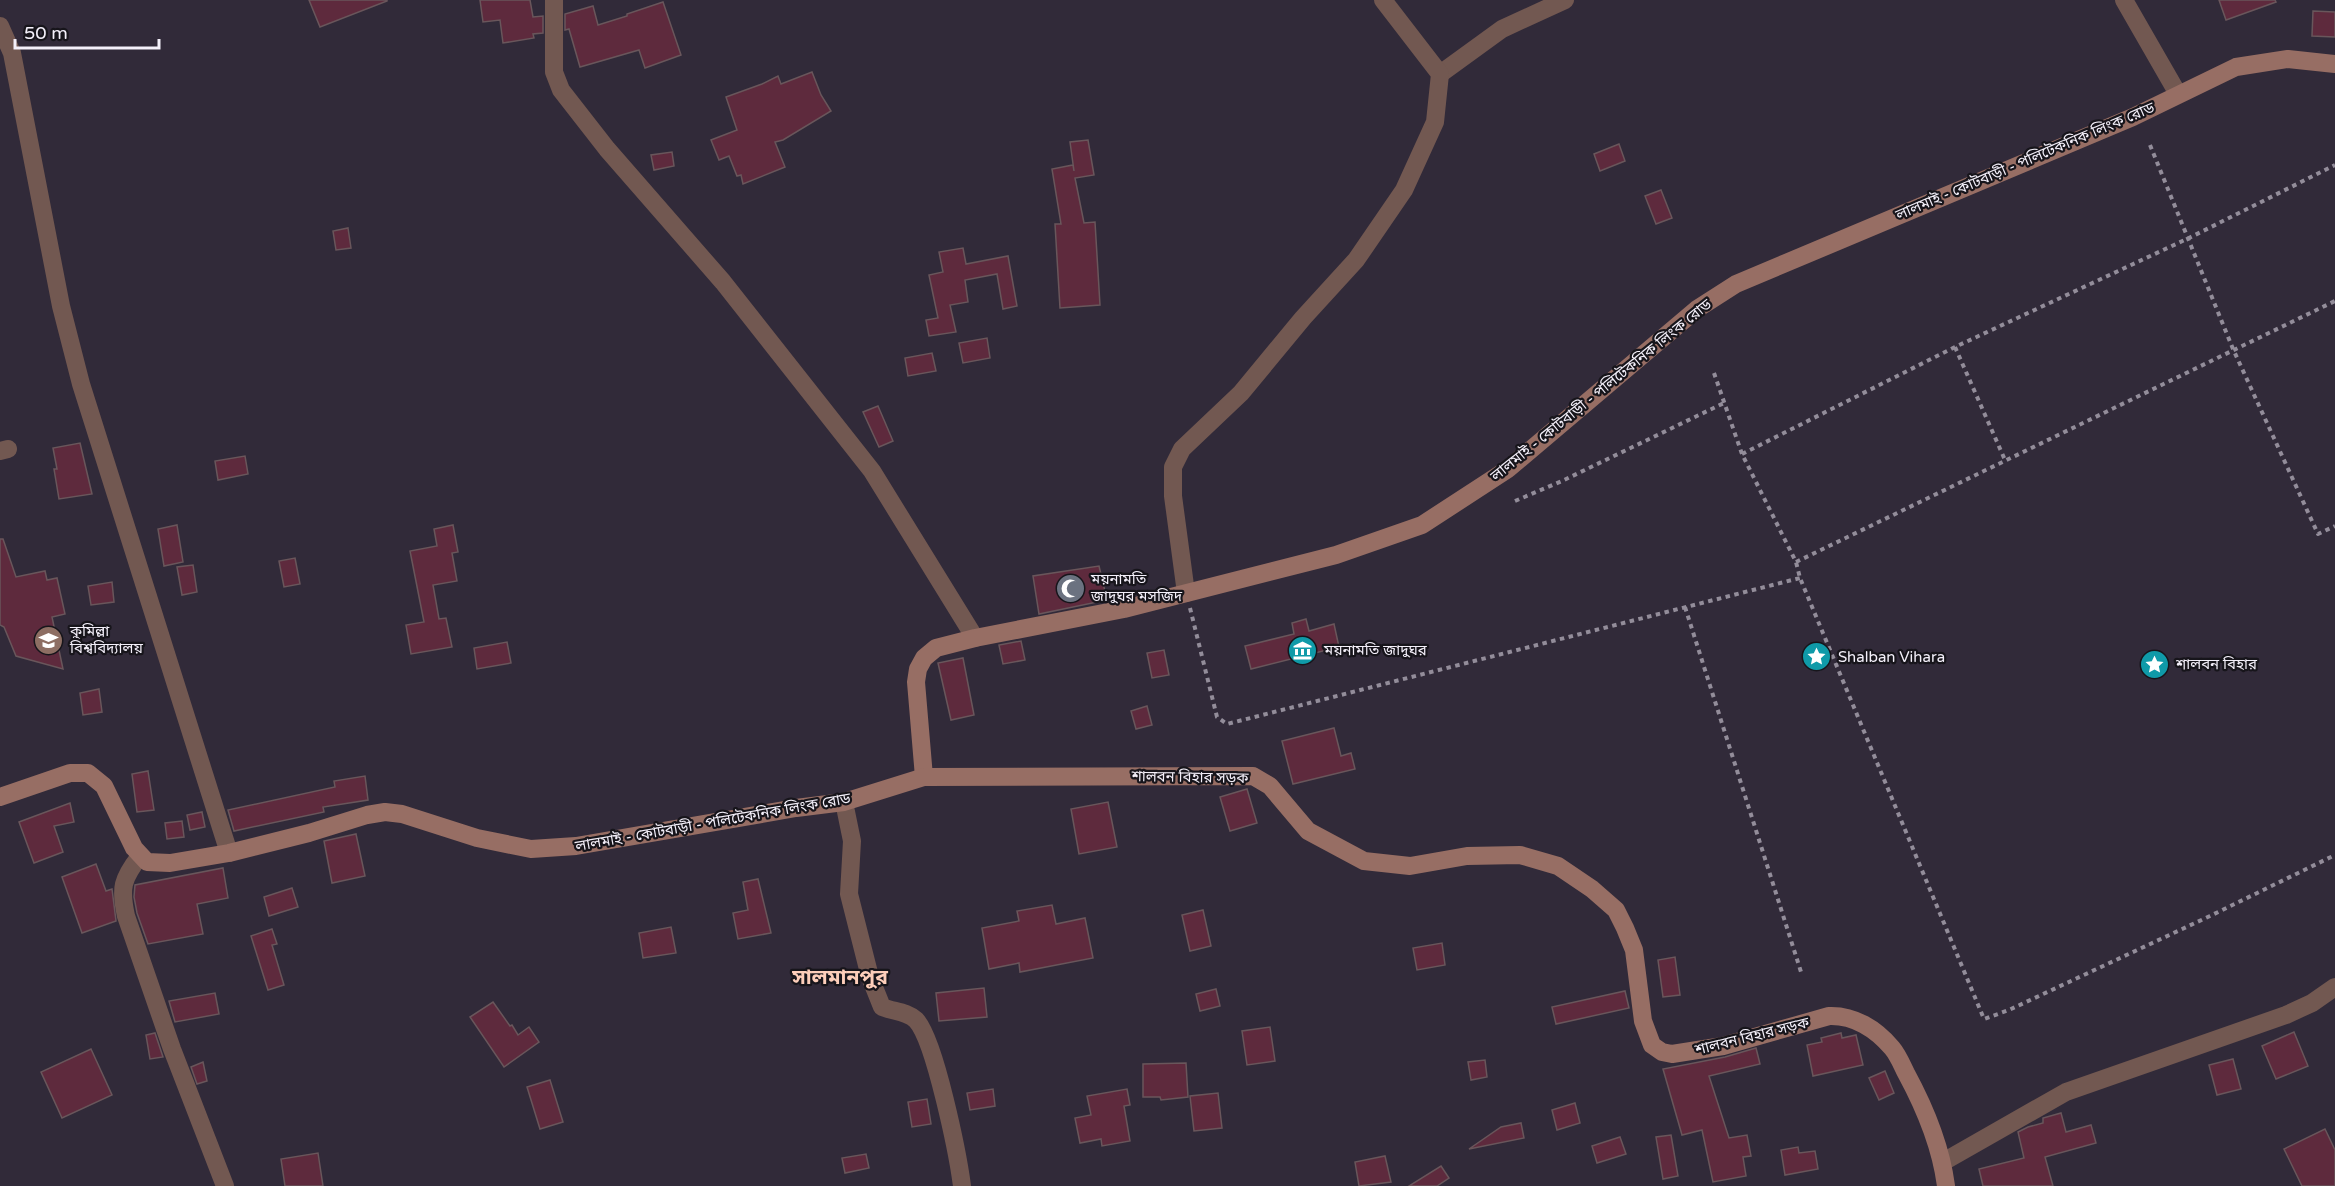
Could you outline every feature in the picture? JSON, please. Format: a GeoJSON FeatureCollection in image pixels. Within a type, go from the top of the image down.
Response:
{"type":"FeatureCollection","features":[{"type":"Feature","properties":{"kind":"main road","name":"লালমাই - কোটবাড়ী - পলিটেকনিক লিংক রোড"},"geometry":{"type":"LineString","coordinates":[[140,856],[147,862],[170,863],[229,853],[309,833],[367,815],[386,812],[402,814],[477,838],[531,849],[576,846],[796,808],[844,802],[924,777],[917,703],[918,669],[924,658],[936,648],[975,638],[1125,609],[1336,555],[1422,525],[1508,469],[1698,309],[1736,284],[2133,117],[2236,67],[2288,59],[2335,64]]}},
{"type":"Feature","properties":{"kind":"main road"},"geometry":{"type":"LineString","coordinates":[[0,797],[70,772],[88,773],[104,786],[140,856]]}},
{"type":"Feature","properties":{"kind":"main road","name":"শালবন বিহার সড়ক"},"geometry":{"type":"LineString","coordinates":[[924,777],[1253,776],[1270,786],[1308,831],[1364,861],[1410,866],[1467,856],[1520,855],[1558,867],[1592,889],[1616,910],[1634,950],[1643,1021],[1652,1045],[1662,1052],[1672,1054],[1723,1046],[1829,1016],[1854,1019],[1873,1029],[1893,1049],[1918,1095],[1943,1162],[1946,1186]]}},
{"type":"Feature","properties":{"kind":"street"},"geometry":{"type":"LineString","coordinates":[[554,0],[553,63],[561,90],[607,148],[723,282],[872,471],[975,638]]}},
{"type":"Feature","properties":{"kind":"street"},"geometry":{"type":"LineString","coordinates":[[1186,593],[1173,496],[1173,467],[1182,449],[1241,393],[1303,318],[1356,260],[1404,190],[1435,122],[1440,74],[1383,0]]}},
{"type":"Feature","properties":{"kind":"street"},"geometry":{"type":"LineString","coordinates":[[1440,74],[1502,29],[1565,0]]}},
{"type":"Feature","properties":{"kind":"street"},"geometry":{"type":"LineString","coordinates":[[2124,0],[2178,94]]}},
{"type":"Feature","properties":{"kind":"street"},"geometry":{"type":"LineString","coordinates":[[0,26],[12,53],[61,306],[81,384],[229,853]]}},
{"type":"Feature","properties":{"kind":"street"},"geometry":{"type":"LineString","coordinates":[[844,802],[852,841],[849,894],[870,977],[882,1006],[891,1011],[908,1013],[918,1023],[932,1057],[958,1151],[962,1186]]}},
{"type":"Feature","properties":{"kind":"street"},"geometry":{"type":"LineString","coordinates":[[140,856],[127,872],[123,886],[122,895],[126,916],[172,1049],[225,1186]]}},
{"type":"Feature","properties":{"kind":"street"},"geometry":{"type":"LineString","coordinates":[[1943,1162],[2066,1092],[2286,1015],[2312,1003],[2335,987]]}},
{"type":"Feature","properties":{"kind":"path"},"geometry":{"type":"LineString","coordinates":[[2150,145],[2233,349],[2318,534],[2335,526]]}},
{"type":"Feature","properties":{"kind":"path"},"geometry":{"type":"LineString","coordinates":[[1742,454],[1955,347],[2189,238],[2335,165]]}},
{"type":"Feature","properties":{"kind":"path"},"geometry":{"type":"LineString","coordinates":[[1796,562],[2335,301]]}},
{"type":"Feature","properties":{"kind":"path"},"geometry":{"type":"LineString","coordinates":[[1955,347],[2005,460]]}},
{"type":"Feature","properties":{"kind":"path"},"geometry":{"type":"LineString","coordinates":[[1714,373],[1742,454],[1796,562],[1800,578],[1984,1019],[2083,976],[2335,855]]}},
{"type":"Feature","properties":{"kind":"path"},"geometry":{"type":"LineString","coordinates":[[1515,501],[1562,481],[1724,403]]}},
{"type":"Feature","properties":{"kind":"path"},"geometry":{"type":"LineString","coordinates":[[1186,593],[1217,717],[1227,724],[1800,578]]}},
{"type":"Feature","properties":{"kind":"path"},"geometry":{"type":"LineString","coordinates":[[1685,607],[1802,975]]}},
{"type":"Feature","properties":{"kind":"building"},"geometry":{"type":"Polygon","coordinates":[[[309,0],[387,0],[387,1],[320,27],[309,0]]]}},
{"type":"Feature","properties":{"kind":"building"},"geometry":{"type":"Polygon","coordinates":[[[480,0],[530,0],[533,17],[543,16],[543,33],[533,34],[534,38],[503,43],[500,20],[483,22],[480,0]]]}},
{"type":"Feature","properties":{"kind":"building"},"geometry":{"type":"Polygon","coordinates":[[[2219,0],[2275,0],[2276,2],[2226,20],[2219,0]]]}},
{"type":"Feature","properties":{"kind":"building"},"geometry":{"type":"Polygon","coordinates":[[[663,2],[681,55],[645,68],[639,50],[580,67],[569,29],[565,30],[565,14],[593,6],[598,25],[663,2]]]}},
{"type":"Feature","properties":{"kind":"building"},"geometry":{"type":"Polygon","coordinates":[[[2313,11],[2335,12],[2335,37],[2312,36],[2313,11]]]}},
{"type":"Feature","properties":{"kind":"building"},"geometry":{"type":"Polygon","coordinates":[[[812,72],[821,95],[831,111],[783,140],[775,142],[785,167],[743,184],[741,175],[737,176],[729,156],[719,160],[711,140],[737,130],[726,97],[778,76],[781,84],[812,72]]]}},
{"type":"Feature","properties":{"kind":"building"},"geometry":{"type":"Polygon","coordinates":[[[1088,140],[1094,175],[1075,178],[1084,223],[1095,222],[1100,305],[1060,308],[1055,224],[1061,224],[1052,169],[1073,165],[1074,171],[1070,142],[1088,140]]]}},
{"type":"Feature","properties":{"kind":"building"},"geometry":{"type":"Polygon","coordinates":[[[1619,144],[1625,161],[1600,171],[1594,154],[1619,144]]]}},
{"type":"Feature","properties":{"kind":"building"},"geometry":{"type":"Polygon","coordinates":[[[672,152],[674,166],[654,170],[651,155],[672,152]]]}},
{"type":"Feature","properties":{"kind":"building"},"geometry":{"type":"Polygon","coordinates":[[[1661,190],[1672,218],[1656,224],[1645,196],[1661,190]]]}},
{"type":"Feature","properties":{"kind":"building"},"geometry":{"type":"Polygon","coordinates":[[[348,228],[351,248],[336,250],[333,231],[348,228]]]}},
{"type":"Feature","properties":{"kind":"building"},"geometry":{"type":"Polygon","coordinates":[[[963,248],[966,264],[1008,256],[1017,306],[1003,309],[997,274],[965,280],[968,302],[950,305],[956,332],[929,336],[926,320],[938,318],[929,275],[943,272],[939,252],[963,248]]]}},
{"type":"Feature","properties":{"kind":"building"},"geometry":{"type":"Polygon","coordinates":[[[987,338],[990,358],[963,363],[959,343],[987,338]]]}},
{"type":"Feature","properties":{"kind":"building"},"geometry":{"type":"Polygon","coordinates":[[[932,353],[936,371],[908,376],[905,358],[932,353]]]}},
{"type":"Feature","properties":{"kind":"building"},"geometry":{"type":"Polygon","coordinates":[[[878,406],[893,441],[879,447],[863,412],[878,406]]]}},
{"type":"Feature","properties":{"kind":"building"},"geometry":{"type":"Polygon","coordinates":[[[80,443],[92,494],[59,499],[53,448],[80,443]]]}},
{"type":"Feature","properties":{"kind":"building"},"geometry":{"type":"Polygon","coordinates":[[[245,456],[248,474],[218,480],[215,461],[245,456]]]}},
{"type":"Feature","properties":{"kind":"building"},"geometry":{"type":"Polygon","coordinates":[[[177,525],[183,562],[164,566],[158,529],[177,525]]]}},
{"type":"Feature","properties":{"kind":"building"},"geometry":{"type":"Polygon","coordinates":[[[453,525],[458,552],[452,553],[457,581],[433,585],[439,619],[446,618],[452,647],[411,654],[406,625],[424,622],[410,551],[437,546],[434,529],[453,525]]]}},
{"type":"Feature","properties":{"kind":"building"},"geometry":{"type":"Polygon","coordinates":[[[0,539],[3,539],[16,577],[45,571],[47,580],[57,578],[65,614],[52,617],[63,669],[16,656],[4,627],[0,625],[0,539]]]}},
{"type":"Feature","properties":{"kind":"building"},"geometry":{"type":"Polygon","coordinates":[[[295,558],[300,584],[284,587],[279,561],[295,558]]]}},
{"type":"Feature","properties":{"kind":"building"},"geometry":{"type":"Polygon","coordinates":[[[193,565],[197,592],[182,595],[177,567],[193,565]]]}},
{"type":"Feature","properties":{"kind":"building","name":"ময়নামতি জাদুঘর মসজিদ"},"geometry":{"type":"Polygon","coordinates":[[[1099,566],[1107,600],[1039,614],[1033,576],[1099,566]]]}},
{"type":"Feature","properties":{"kind":"building"},"geometry":{"type":"Polygon","coordinates":[[[112,582],[114,602],[91,605],[88,586],[112,582]]]}},
{"type":"Feature","properties":{"kind":"building"},"geometry":{"type":"Polygon","coordinates":[[[1306,619],[1309,631],[1334,624],[1339,647],[1251,669],[1245,646],[1294,634],[1292,623],[1306,619]]]}},
{"type":"Feature","properties":{"kind":"building"},"geometry":{"type":"Polygon","coordinates":[[[1021,641],[1025,660],[1003,664],[999,645],[1021,641]]]}},
{"type":"Feature","properties":{"kind":"building"},"geometry":{"type":"Polygon","coordinates":[[[507,642],[511,663],[477,669],[474,648],[507,642]]]}},
{"type":"Feature","properties":{"kind":"building"},"geometry":{"type":"Polygon","coordinates":[[[1164,650],[1169,675],[1152,678],[1147,653],[1164,650]]]}},
{"type":"Feature","properties":{"kind":"building"},"geometry":{"type":"Polygon","coordinates":[[[963,658],[974,715],[951,720],[938,663],[963,658]]]}},
{"type":"Feature","properties":{"kind":"building"},"geometry":{"type":"Polygon","coordinates":[[[99,689],[102,712],[83,715],[80,693],[99,689]]]}},
{"type":"Feature","properties":{"kind":"building"},"geometry":{"type":"Polygon","coordinates":[[[1147,706],[1152,725],[1136,729],[1131,711],[1147,706]]]}},
{"type":"Feature","properties":{"kind":"building"},"geometry":{"type":"Polygon","coordinates":[[[1334,728],[1341,756],[1351,753],[1355,769],[1293,784],[1282,741],[1334,728]]]}},
{"type":"Feature","properties":{"kind":"building"},"geometry":{"type":"Polygon","coordinates":[[[148,771],[154,810],[137,812],[132,774],[148,771]]]}},
{"type":"Feature","properties":{"kind":"building"},"geometry":{"type":"Polygon","coordinates":[[[365,776],[368,800],[323,807],[324,812],[234,831],[228,810],[335,787],[334,781],[365,776]]]}},
{"type":"Feature","properties":{"kind":"building"},"geometry":{"type":"Polygon","coordinates":[[[1247,789],[1257,823],[1230,831],[1220,797],[1247,789]]]}},
{"type":"Feature","properties":{"kind":"building"},"geometry":{"type":"Polygon","coordinates":[[[1108,802],[1117,847],[1079,854],[1071,809],[1108,802]]]}},
{"type":"Feature","properties":{"kind":"building"},"geometry":{"type":"Polygon","coordinates":[[[70,803],[74,822],[54,826],[63,852],[34,863],[19,822],[70,803]]]}},
{"type":"Feature","properties":{"kind":"building"},"geometry":{"type":"Polygon","coordinates":[[[202,812],[205,827],[190,830],[187,815],[202,812]]]}},
{"type":"Feature","properties":{"kind":"building"},"geometry":{"type":"Polygon","coordinates":[[[182,821],[184,837],[167,839],[165,823],[182,821]]]}},
{"type":"Feature","properties":{"kind":"building"},"geometry":{"type":"Polygon","coordinates":[[[356,834],[365,876],[332,883],[324,841],[356,834]]]}},
{"type":"Feature","properties":{"kind":"building"},"geometry":{"type":"Polygon","coordinates":[[[96,864],[106,891],[112,889],[116,921],[82,933],[62,877],[96,864]]]}},
{"type":"Feature","properties":{"kind":"building"},"geometry":{"type":"Polygon","coordinates":[[[223,868],[228,898],[197,904],[203,934],[148,944],[137,913],[134,897],[135,885],[223,868]]]}},
{"type":"Feature","properties":{"kind":"building"},"geometry":{"type":"Polygon","coordinates":[[[758,879],[771,933],[738,939],[733,913],[748,910],[743,882],[758,879]]]}},
{"type":"Feature","properties":{"kind":"building"},"geometry":{"type":"Polygon","coordinates":[[[292,888],[298,907],[269,916],[264,897],[292,888]]]}},
{"type":"Feature","properties":{"kind":"building"},"geometry":{"type":"Polygon","coordinates":[[[1052,905],[1056,924],[1085,918],[1093,958],[1020,972],[1019,963],[989,969],[982,928],[1019,921],[1017,911],[1052,905]]]}},
{"type":"Feature","properties":{"kind":"building"},"geometry":{"type":"Polygon","coordinates":[[[1203,910],[1211,946],[1190,951],[1182,915],[1203,910]]]}},
{"type":"Feature","properties":{"kind":"building"},"geometry":{"type":"Polygon","coordinates":[[[671,927],[676,953],[643,958],[639,933],[671,927]]]}},
{"type":"Feature","properties":{"kind":"building"},"geometry":{"type":"Polygon","coordinates":[[[272,929],[277,944],[272,945],[284,985],[268,990],[251,936],[272,929]]]}},
{"type":"Feature","properties":{"kind":"building"},"geometry":{"type":"Polygon","coordinates":[[[1442,943],[1445,965],[1417,970],[1413,948],[1442,943]]]}},
{"type":"Feature","properties":{"kind":"building"},"geometry":{"type":"Polygon","coordinates":[[[1675,957],[1680,995],[1663,997],[1658,960],[1675,957]]]}},
{"type":"Feature","properties":{"kind":"building"},"geometry":{"type":"Polygon","coordinates":[[[984,988],[987,1017],[939,1021],[936,993],[984,988]]]}},
{"type":"Feature","properties":{"kind":"building"},"geometry":{"type":"Polygon","coordinates":[[[1216,989],[1220,1006],[1200,1011],[1196,994],[1216,989]]]}},
{"type":"Feature","properties":{"kind":"building"},"geometry":{"type":"Polygon","coordinates":[[[1625,991],[1629,1008],[1556,1024],[1552,1007],[1625,991]]]}},
{"type":"Feature","properties":{"kind":"building"},"geometry":{"type":"Polygon","coordinates":[[[215,993],[219,1014],[175,1022],[169,1001],[215,993]]]}},
{"type":"Feature","properties":{"kind":"building"},"geometry":{"type":"Polygon","coordinates":[[[493,1002],[518,1035],[529,1027],[539,1042],[504,1067],[470,1017],[493,1002]]]}},
{"type":"Feature","properties":{"kind":"building"},"geometry":{"type":"Polygon","coordinates":[[[1270,1027],[1275,1061],[1247,1065],[1242,1031],[1270,1027]]]}},
{"type":"Feature","properties":{"kind":"building"},"geometry":{"type":"Polygon","coordinates":[[[2294,1032],[2308,1066],[2276,1079],[2262,1046],[2294,1032]]]}},
{"type":"Feature","properties":{"kind":"building"},"geometry":{"type":"Polygon","coordinates":[[[155,1033],[163,1057],[150,1059],[146,1035],[155,1033]]]}},
{"type":"Feature","properties":{"kind":"building"},"geometry":{"type":"Polygon","coordinates":[[[1841,1033],[1842,1038],[1856,1035],[1863,1065],[1813,1076],[1807,1045],[1822,1042],[1821,1038],[1841,1033]]]}},
{"type":"Feature","properties":{"kind":"building"},"geometry":{"type":"Polygon","coordinates":[[[1756,1048],[1760,1064],[1709,1076],[1729,1138],[1747,1135],[1751,1156],[1743,1157],[1746,1176],[1713,1182],[1702,1130],[1682,1135],[1663,1069],[1725,1057],[1756,1048]]]}},
{"type":"Feature","properties":{"kind":"building"},"geometry":{"type":"Polygon","coordinates":[[[91,1049],[112,1095],[62,1118],[41,1072],[91,1049]]]}},
{"type":"Feature","properties":{"kind":"building"},"geometry":{"type":"Polygon","coordinates":[[[2233,1059],[2241,1089],[2217,1095],[2209,1065],[2233,1059]]]}},
{"type":"Feature","properties":{"kind":"building"},"geometry":{"type":"Polygon","coordinates":[[[1485,1060],[1487,1077],[1471,1080],[1468,1062],[1485,1060]]]}},
{"type":"Feature","properties":{"kind":"building"},"geometry":{"type":"Polygon","coordinates":[[[203,1062],[207,1081],[197,1084],[191,1067],[203,1062]]]}},
{"type":"Feature","properties":{"kind":"building"},"geometry":{"type":"Polygon","coordinates":[[[1186,1063],[1188,1097],[1161,1100],[1160,1097],[1143,1097],[1143,1064],[1186,1063]]]}},
{"type":"Feature","properties":{"kind":"building"},"geometry":{"type":"Polygon","coordinates":[[[1885,1071],[1894,1093],[1879,1100],[1869,1078],[1885,1071]]]}},
{"type":"Feature","properties":{"kind":"building"},"geometry":{"type":"Polygon","coordinates":[[[550,1080],[563,1122],[540,1129],[527,1087],[550,1080]]]}},
{"type":"Feature","properties":{"kind":"building"},"geometry":{"type":"Polygon","coordinates":[[[993,1089],[995,1106],[970,1110],[967,1093],[993,1089]]]}},
{"type":"Feature","properties":{"kind":"building"},"geometry":{"type":"Polygon","coordinates":[[[1127,1089],[1130,1105],[1124,1106],[1130,1141],[1102,1146],[1101,1139],[1080,1143],[1075,1118],[1091,1115],[1087,1096],[1127,1089]]]}},
{"type":"Feature","properties":{"kind":"building"},"geometry":{"type":"Polygon","coordinates":[[[1218,1093],[1222,1128],[1194,1131],[1190,1096],[1218,1093]]]}},
{"type":"Feature","properties":{"kind":"building"},"geometry":{"type":"Polygon","coordinates":[[[927,1099],[931,1124],[912,1127],[908,1102],[927,1099]]]}},
{"type":"Feature","properties":{"kind":"building"},"geometry":{"type":"Polygon","coordinates":[[[1575,1103],[1580,1123],[1557,1130],[1552,1110],[1575,1103]]]}},
{"type":"Feature","properties":{"kind":"building"},"geometry":{"type":"Polygon","coordinates":[[[2061,1113],[2066,1132],[2091,1125],[2096,1143],[2045,1157],[2053,1186],[1983,1186],[1979,1169],[2024,1158],[2018,1132],[2043,1123],[2043,1118],[2061,1113]]]}},
{"type":"Feature","properties":{"kind":"building"},"geometry":{"type":"Polygon","coordinates":[[[1521,1123],[1524,1138],[1469,1149],[1501,1127],[1521,1123]]]}},
{"type":"Feature","properties":{"kind":"building"},"geometry":{"type":"Polygon","coordinates":[[[2325,1129],[2335,1150],[2335,1186],[2302,1186],[2284,1149],[2325,1129]]]}},
{"type":"Feature","properties":{"kind":"building"},"geometry":{"type":"Polygon","coordinates":[[[1671,1135],[1678,1176],[1663,1179],[1656,1137],[1671,1135]]]}},
{"type":"Feature","properties":{"kind":"building"},"geometry":{"type":"Polygon","coordinates":[[[1620,1137],[1626,1154],[1597,1163],[1592,1146],[1620,1137]]]}},
{"type":"Feature","properties":{"kind":"building"},"geometry":{"type":"Polygon","coordinates":[[[1798,1147],[1799,1153],[1815,1151],[1818,1169],[1785,1175],[1781,1150],[1798,1147]]]}},
{"type":"Feature","properties":{"kind":"building"},"geometry":{"type":"Polygon","coordinates":[[[318,1153],[323,1186],[285,1186],[281,1159],[318,1153]]]}},
{"type":"Feature","properties":{"kind":"building"},"geometry":{"type":"Polygon","coordinates":[[[866,1154],[869,1168],[845,1173],[842,1158],[866,1154]]]}},
{"type":"Feature","properties":{"kind":"building"},"geometry":{"type":"Polygon","coordinates":[[[1385,1156],[1391,1182],[1359,1186],[1355,1162],[1385,1156]]]}},
{"type":"Feature","properties":{"kind":"building"},"geometry":{"type":"Polygon","coordinates":[[[1441,1166],[1449,1178],[1437,1186],[1409,1186],[1441,1166]]]}},
{"type":"Feature","properties":{"kind":"place","name":"ময়নামতি জাদুঘর মসজিদ"},"geometry":{"type":"Point","coordinates":[1070,588]}},
{"type":"Feature","properties":{"kind":"place","name":"কুমিল্লা বিশ্ববিদ্যালয়"},"geometry":{"type":"Point","coordinates":[49,640]}},
{"type":"Feature","properties":{"kind":"place","name":"ময়নামতি জাদুঘর"},"geometry":{"type":"Point","coordinates":[1303,650]}},
{"type":"Feature","properties":{"kind":"place","name":"Shalban Vihara"},"geometry":{"type":"Point","coordinates":[1817,657]}},
{"type":"Feature","properties":{"kind":"place","name":"শালবন বিহার"},"geometry":{"type":"Point","coordinates":[2155,664]}},
{"type":"Feature","properties":{"kind":"district","name":"সালমানপুর"},"geometry":{"type":"Point","coordinates":[840,977]}}]}
